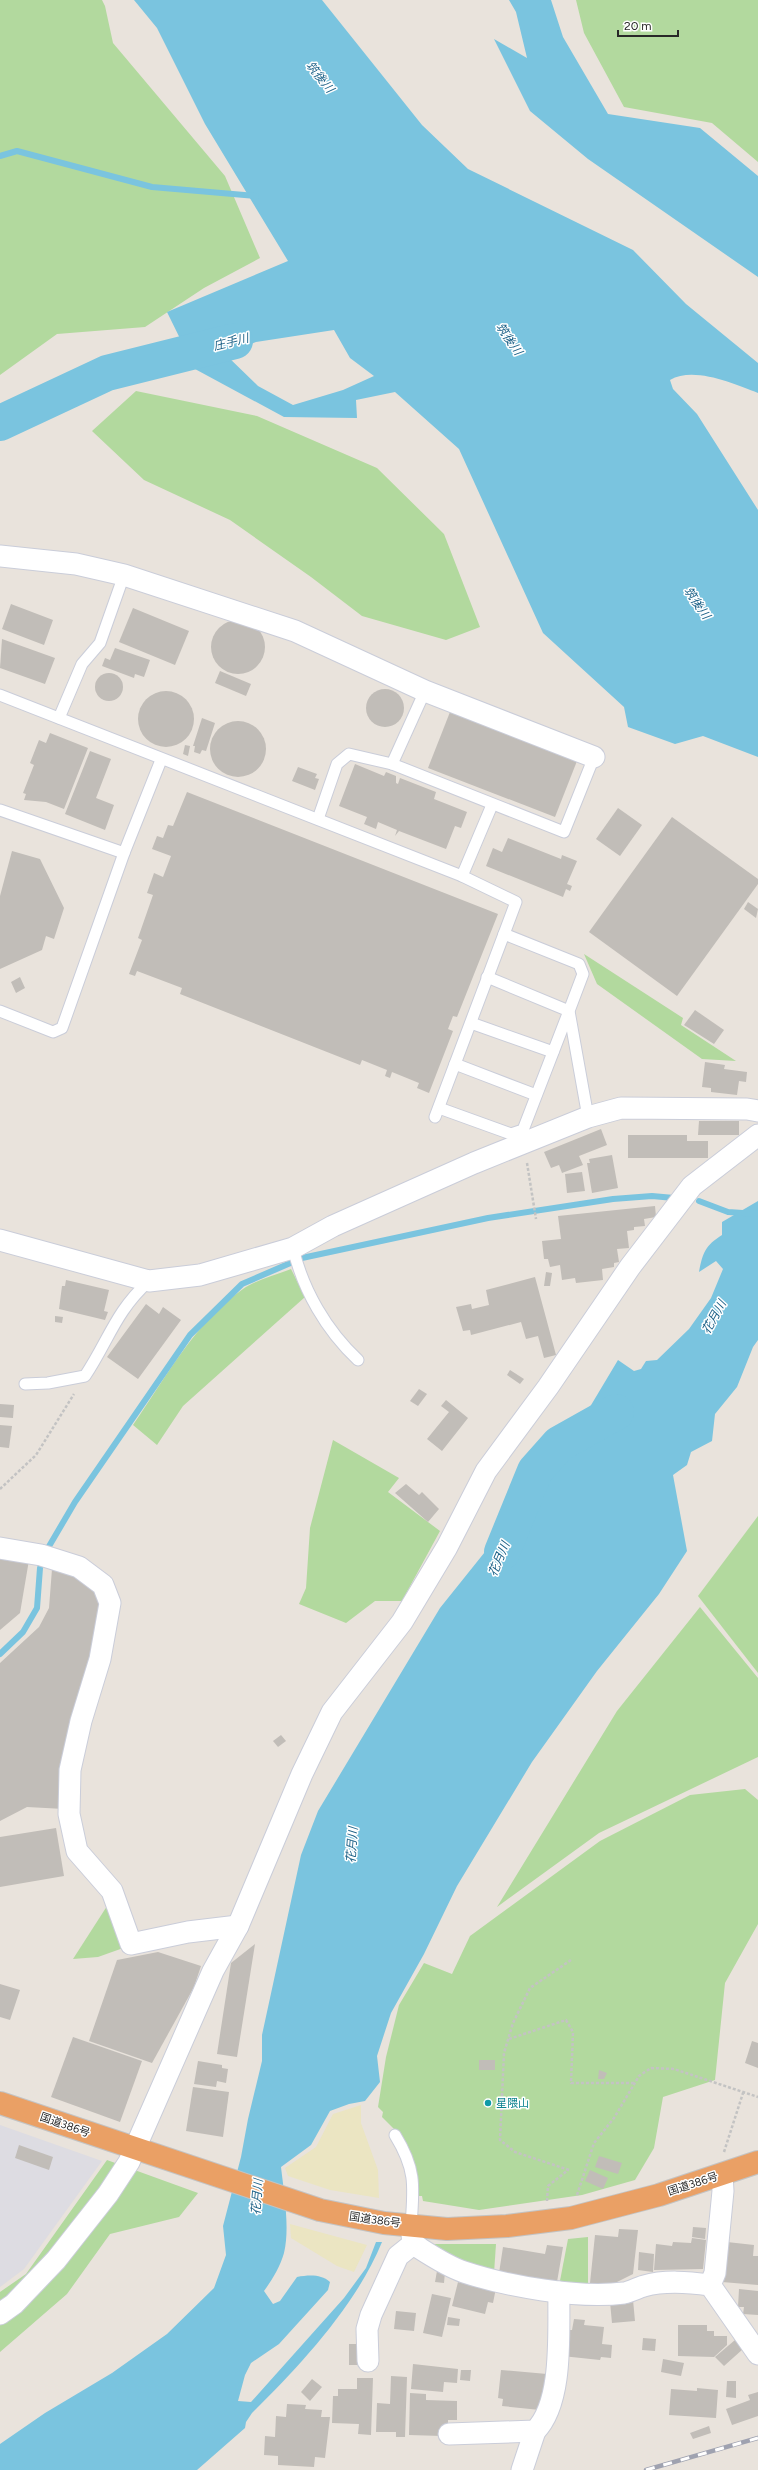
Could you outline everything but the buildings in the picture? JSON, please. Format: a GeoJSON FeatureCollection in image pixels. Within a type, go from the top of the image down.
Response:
{"type":"FeatureCollection","features":[{"type":"Feature","properties":{"kind":"highway","name":"国道386号"},"geometry":{"type":"LineString","coordinates":[[0,2103],[275,2196],[412,2234],[447,2229],[507,2226],[571,2218],[659,2195],[758,2162]]}},
{"type":"Feature","properties":{"kind":"street"},"geometry":{"type":"LineString","coordinates":[[0,556],[76,564],[124,575],[295,631],[425,690],[594,757]]}},
{"type":"Feature","properties":{"kind":"street"},"geometry":{"type":"LineString","coordinates":[[0,1240],[149,1281],[200,1275],[294,1255],[333,1226],[588,1116],[621,1108],[747,1108],[758,1111]]}},
{"type":"Feature","properties":{"kind":"street"},"geometry":{"type":"LineString","coordinates":[[0,2314],[14,2304],[56,2260],[143,2152],[213,1971],[238,1926],[302,1774],[332,1712],[402,1622],[447,1546],[486,1471],[548,1387],[630,1267],[692,1186],[758,1135]]}},
{"type":"Feature","properties":{"kind":"street"},"geometry":{"type":"LineString","coordinates":[[0,1548],[45,1556],[79,1568],[102,1585],[110,1603],[100,1658],[70,1770],[70,1814],[77,1851],[112,1891],[131,1944],[188,1932],[238,1926]]}},
{"type":"Feature","properties":{"kind":"street"},"geometry":{"type":"LineString","coordinates":[[710,2285],[715,2273],[723,2190],[722,2174]]}},
{"type":"Feature","properties":{"kind":"street"},"geometry":{"type":"LineString","coordinates":[[368,2361],[367,2329],[371,2315],[398,2256],[412,2234],[463,2272],[559,2292],[625,2293],[643,2286],[663,2282],[710,2285],[750,2329],[758,2354]]}},
{"type":"Feature","properties":{"kind":"street"},"geometry":{"type":"LineString","coordinates":[[522,2470],[535,2431],[543,2423],[556,2381],[559,2292]]}},
{"type":"Feature","properties":{"kind":"street"},"geometry":{"type":"LineString","coordinates":[[449,2434],[535,2431]]}},
{"type":"Feature","properties":{"kind":"lane"},"geometry":{"type":"LineString","coordinates":[[59,718],[82,664],[100,643],[124,575]]}},
{"type":"Feature","properties":{"kind":"lane"},"geometry":{"type":"LineString","coordinates":[[392,764],[425,690]]}},
{"type":"Feature","properties":{"kind":"lane"},"geometry":{"type":"LineString","coordinates":[[0,695],[161,760],[318,819],[462,876],[516,902],[437,1112],[511,1134],[523,1130],[583,974],[579,964],[504,934]]}},
{"type":"Feature","properties":{"kind":"lane"},"geometry":{"type":"LineString","coordinates":[[318,819],[337,764],[349,754],[392,764],[492,805],[564,832],[594,757]]}},
{"type":"Feature","properties":{"kind":"lane"},"geometry":{"type":"LineString","coordinates":[[0,1012],[54,1032],[62,1028],[124,854],[161,760]]}},
{"type":"Feature","properties":{"kind":"lane"},"geometry":{"type":"LineString","coordinates":[[462,876],[492,805]]}},
{"type":"Feature","properties":{"kind":"lane"},"geometry":{"type":"LineString","coordinates":[[0,810],[124,854]]}},
{"type":"Feature","properties":{"kind":"lane"},"geometry":{"type":"LineString","coordinates":[[488,977],[569,1011]]}},
{"type":"Feature","properties":{"kind":"lane"},"geometry":{"type":"LineString","coordinates":[[569,1011],[588,1116]]}},
{"type":"Feature","properties":{"kind":"lane"},"geometry":{"type":"LineString","coordinates":[[471,1022],[553,1052]]}},
{"type":"Feature","properties":{"kind":"lane"},"geometry":{"type":"LineString","coordinates":[[455,1064],[536,1095]]}},
{"type":"Feature","properties":{"kind":"lane"},"geometry":{"type":"LineString","coordinates":[[294,1255],[323,1319],[342,1345],[358,1360]]}},
{"type":"Feature","properties":{"kind":"lane"},"geometry":{"type":"LineString","coordinates":[[25,1384],[48,1383],[85,1376],[119,1313],[132,1296],[149,1281]]}},
{"type":"Feature","properties":{"kind":"lane"},"geometry":{"type":"LineString","coordinates":[[395,2135],[411,2163],[413,2184],[412,2234]]}},
{"type":"Feature","properties":{"kind":"path"},"geometry":{"type":"LineString","coordinates":[[524,1143],[536,1219]]}},
{"type":"Feature","properties":{"kind":"path"},"geometry":{"type":"LineString","coordinates":[[0,1488],[36,1455],[85,1376]]}},
{"type":"Feature","properties":{"kind":"path"},"geometry":{"type":"LineString","coordinates":[[547,2205],[548,2186],[569,2170],[515,2152],[500,2140],[504,2053],[513,2023],[530,1988],[571,1960]]}},
{"type":"Feature","properties":{"kind":"path"},"geometry":{"type":"LineString","coordinates":[[508,2040],[566,2020],[573,2032],[571,2083],[635,2083]]}},
{"type":"Feature","properties":{"kind":"path"},"geometry":{"type":"LineString","coordinates":[[575,2199],[594,2143],[614,2118],[639,2076],[651,2068],[674,2070],[758,2098]]}},
{"type":"Feature","properties":{"kind":"path"},"geometry":{"type":"LineString","coordinates":[[722,2174],[722,2159],[742,2093]]}},
{"type":"Feature","properties":{"kind":"shaded area"},"geometry":{"type":"Polygon","coordinates":[[[0,2125],[102,2161],[24,2269],[0,2287],[0,2125]]]}},
{"type":"Feature","properties":{"kind":"green space"},"geometry":{"type":"Polygon","coordinates":[[[0,0],[102,0],[105,6],[113,43],[225,176],[260,258],[204,288],[145,327],[57,334],[0,375],[0,0]]]}},
{"type":"Feature","properties":{"kind":"green space"},"geometry":{"type":"Polygon","coordinates":[[[576,0],[758,0],[758,162],[712,123],[624,107],[584,33],[576,0]]]}},
{"type":"Feature","properties":{"kind":"green space"},"geometry":{"type":"Polygon","coordinates":[[[136,391],[257,416],[377,468],[444,534],[480,627],[446,640],[362,616],[311,577],[230,520],[144,480],[92,431],[136,391]]]}},
{"type":"Feature","properties":{"kind":"green space"},"geometry":{"type":"Polygon","coordinates":[[[584,954],[683,1018],[681,1025],[736,1061],[702,1059],[597,984],[584,954]]]}},
{"type":"Feature","properties":{"kind":"green space"},"geometry":{"type":"Polygon","coordinates":[[[291,1269],[305,1297],[183,1406],[157,1445],[133,1425],[182,1352],[210,1318],[226,1302],[248,1286],[291,1269]]]}},
{"type":"Feature","properties":{"kind":"green space"},"geometry":{"type":"Polygon","coordinates":[[[333,1440],[399,1478],[388,1492],[440,1531],[402,1601],[375,1601],[346,1623],[299,1604],[306,1588],[310,1528],[333,1440]]]}},
{"type":"Feature","properties":{"kind":"green space"},"geometry":{"type":"Polygon","coordinates":[[[758,1516],[758,1673],[698,1596],[758,1516]]]}},
{"type":"Feature","properties":{"kind":"green space"},"geometry":{"type":"Polygon","coordinates":[[[700,1607],[758,1678],[758,1757],[599,1833],[497,1907],[617,1711],[700,1607]]]}},
{"type":"Feature","properties":{"kind":"green space"},"geometry":{"type":"Polygon","coordinates":[[[745,1789],[758,1800],[758,1924],[725,1983],[715,2080],[663,2097],[654,2148],[635,2180],[582,2195],[479,2210],[423,2201],[422,2196],[418,2196],[401,2136],[382,2117],[383,2112],[378,2107],[386,2057],[399,2005],[424,1963],[452,1974],[470,1936],[600,1841],[690,1795],[745,1789]]]}},
{"type":"Feature","properties":{"kind":"green space"},"geometry":{"type":"Polygon","coordinates":[[[109,1903],[126,1947],[98,1957],[73,1959],[109,1903]]]}},
{"type":"Feature","properties":{"kind":"green space"},"geometry":{"type":"Polygon","coordinates":[[[107,2160],[198,2193],[179,2217],[110,2234],[67,2294],[0,2352],[0,2292],[26,2274],[107,2160]]]}},
{"type":"Feature","properties":{"kind":"green space"},"geometry":{"type":"Polygon","coordinates":[[[588,2237],[588,2288],[559,2286],[568,2239],[588,2237]]]}},
{"type":"Feature","properties":{"kind":"green space"},"geometry":{"type":"Polygon","coordinates":[[[428,2244],[496,2244],[494,2273],[456,2262],[428,2244]]]}},
{"type":"Feature","properties":{"kind":"sand"},"geometry":{"type":"Polygon","coordinates":[[[361,2105],[361,2123],[378,2170],[379,2198],[330,2190],[288,2176],[285,2168],[316,2147],[333,2114],[361,2105]]]}},
{"type":"Feature","properties":{"kind":"sand"},"geometry":{"type":"Polygon","coordinates":[[[290,2224],[367,2245],[354,2272],[337,2266],[291,2238],[290,2224]]]}},
{"type":"Feature","properties":{"kind":"water","name":"筑後川"},"geometry":{"type":"Polygon","coordinates":[[[134,0],[322,0],[422,125],[468,169],[633,250],[686,304],[758,363],[758,393],[726,381],[702,376],[680,376],[670,380],[673,389],[697,414],[758,510],[758,757],[703,736],[675,744],[628,727],[624,707],[543,633],[459,449],[395,392],[356,400],[357,418],[284,417],[195,369],[167,312],[288,261],[205,124],[157,28],[134,0]],[[334,330],[256,342],[225,354],[258,386],[293,405],[343,390],[374,376],[350,358],[334,330]]]}},
{"type":"Feature","properties":{"kind":"water"},"geometry":{"type":"Polygon","coordinates":[[[509,0],[551,0],[563,37],[608,114],[700,128],[758,176],[758,277],[588,159],[530,111],[494,39],[527,58],[516,12],[509,0]]]}},
{"type":"Feature","properties":{"kind":"water"},"geometry":{"type":"Polygon","coordinates":[[[758,1201],[758,1340],[753,1347],[737,1387],[715,1414],[712,1441],[691,1452],[687,1465],[673,1475],[687,1551],[659,1594],[597,1671],[532,1762],[457,1886],[424,1954],[391,2013],[377,2056],[380,2082],[365,2101],[349,2104],[330,2111],[311,2145],[281,2167],[286,2210],[286,2243],[280,2263],[273,2278],[264,2291],[273,2304],[280,2301],[297,2277],[319,2276],[330,2282],[328,2290],[279,2344],[251,2363],[245,2375],[238,2401],[251,2402],[344,2298],[366,2268],[376,2242],[382,2242],[358,2288],[343,2311],[308,2355],[252,2413],[246,2422],[245,2428],[197,2470],[0,2470],[0,2444],[45,2413],[112,2373],[167,2334],[214,2288],[226,2255],[223,2226],[241,2157],[248,2119],[262,2061],[262,2035],[301,1855],[318,1811],[440,1608],[557,1462],[618,1360],[634,1371],[641,1369],[646,1361],[657,1360],[689,1329],[711,1298],[723,1269],[716,1261],[699,1272],[702,1259],[708,1246],[722,1235],[722,1222],[758,1201]]]}},
{"type":"Feature","properties":{"kind":"waterway"},"geometry":{"type":"LineString","coordinates":[[0,156],[17,151],[152,187],[256,196]]}},
{"type":"Feature","properties":{"kind":"waterway","name":"庄手川"},"geometry":{"type":"LineString","coordinates":[[0,423],[107,373],[235,341]]}},
{"type":"Feature","properties":{"kind":"waterway"},"geometry":{"type":"LineString","coordinates":[[0,1654],[23,1632],[37,1608],[40,1568],[48,1548],[75,1502],[190,1335],[242,1284],[302,1258],[488,1218],[613,1199],[652,1196],[674,1198]]}},
{"type":"Feature","properties":{"kind":"waterway"},"geometry":{"type":"LineString","coordinates":[[699,1201],[728,1212],[758,1214]]}},
{"type":"Feature","properties":{"kind":"waterway","name":"花月川"},"geometry":{"type":"LineString","coordinates":[[502,1552],[535,1471],[559,1444],[616,1412]]}},
{"type":"Feature","properties":{"kind":"railway"},"geometry":{"type":"LineString","coordinates":[[646,2470],[758,2438]]}},
{"type":"Feature","properties":{"kind":"place","name":"星隈山"},"geometry":{"type":"Point","coordinates":[488,2103]}}]}
